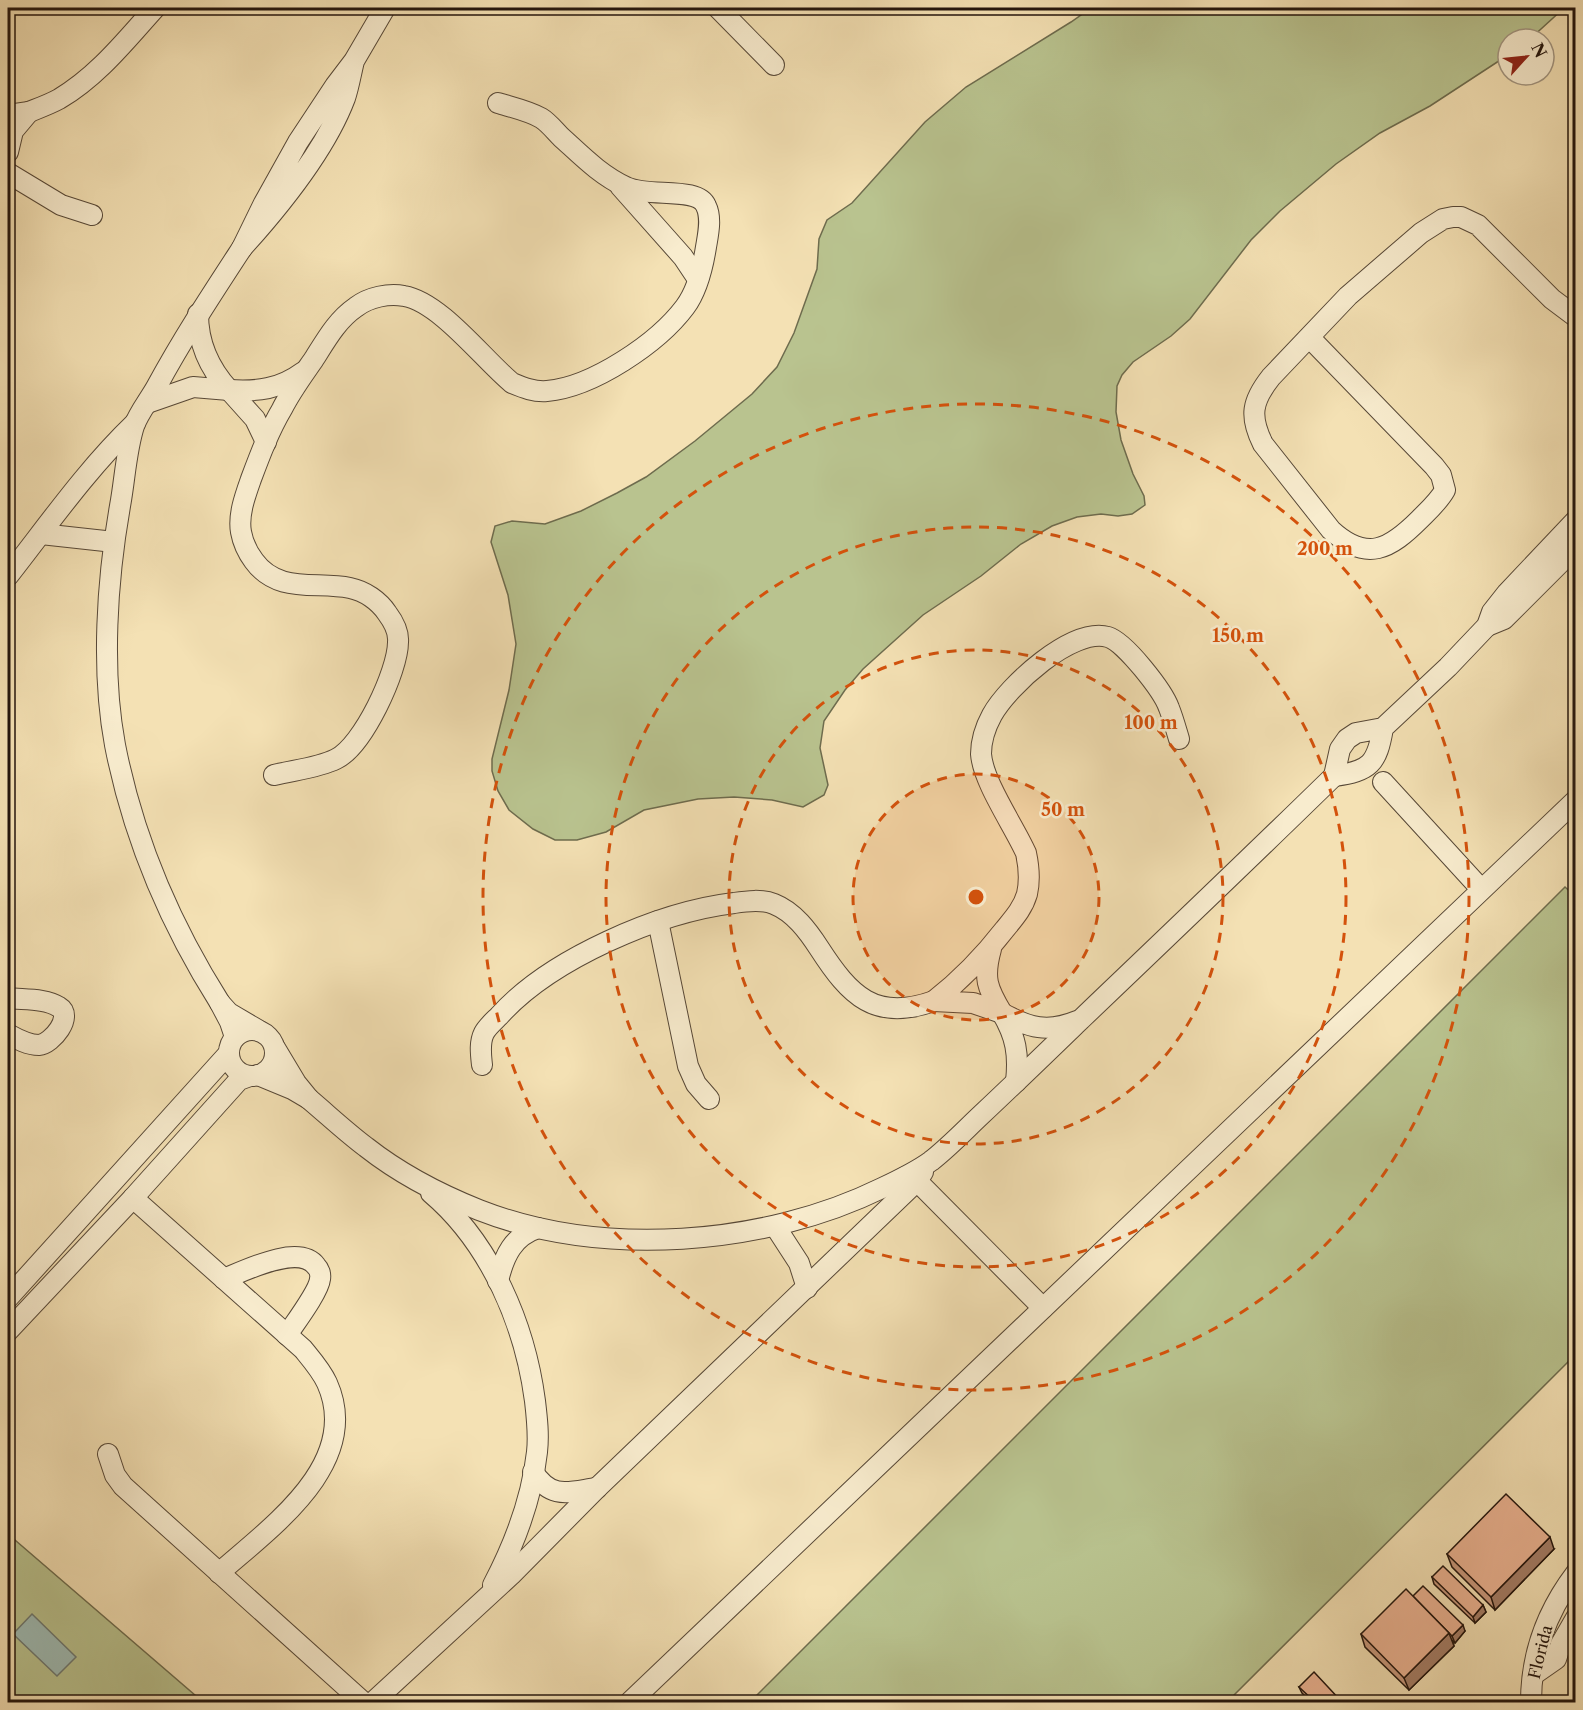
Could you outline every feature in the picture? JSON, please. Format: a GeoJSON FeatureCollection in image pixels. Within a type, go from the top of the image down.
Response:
{"type":"FeatureCollection","features":[{"type":"Feature","properties":{"kind":"street"},"geometry":{"type":"LineString","coordinates":[[8,115],[29,112],[58,99],[80,85],[156,8]]}},
{"type":"Feature","properties":{"kind":"street"},"geometry":{"type":"LineString","coordinates":[[8,576],[88,476],[135,423],[198,314],[242,248],[298,142],[354,61],[385,8]]}},
{"type":"Feature","properties":{"kind":"street"},"geometry":{"type":"LineString","coordinates":[[718,8],[774,65]]}},
{"type":"Feature","properties":{"kind":"street"},"geometry":{"type":"LineString","coordinates":[[498,103],[541,118],[591,164],[616,182],[683,257],[697,278]]}},
{"type":"Feature","properties":{"kind":"street"},"geometry":{"type":"LineString","coordinates":[[8,152],[13,131],[29,112]]}},
{"type":"Feature","properties":{"kind":"street"},"geometry":{"type":"LineString","coordinates":[[9,172],[61,205],[92,215]]}},
{"type":"Feature","properties":{"kind":"street"},"geometry":{"type":"LineString","coordinates":[[274,775],[336,759],[347,751],[368,722],[388,681],[399,643],[398,633],[387,612],[366,594],[351,588],[294,585],[278,580],[266,573],[251,557],[241,532],[246,494],[282,407],[331,331],[357,306],[373,298],[401,295],[412,297],[431,307],[512,383],[534,391],[563,388],[583,382],[621,361],[648,342],[675,319],[687,305],[704,260],[708,233],[707,207],[702,200],[687,193],[643,193],[616,182]]}},
{"type":"Feature","properties":{"kind":"street"},"geometry":{"type":"LineString","coordinates":[[1309,337],[1377,405],[1441,475],[1445,490],[1440,499],[1402,537],[1391,545],[1378,549],[1366,549],[1342,540],[1315,512],[1263,444],[1257,432],[1254,408],[1261,389],[1309,337],[1348,296],[1420,233],[1443,219],[1461,217],[1487,232],[1552,299],[1575,317]]}},
{"type":"Feature","properties":{"kind":"street"},"geometry":{"type":"LineString","coordinates":[[198,314],[198,327],[207,360],[217,377],[255,419],[266,442]]}},
{"type":"Feature","properties":{"kind":"street"},"geometry":{"type":"LineString","coordinates":[[147,403],[193,387],[247,391],[275,387],[289,382],[308,369]]}},
{"type":"Feature","properties":{"kind":"street"},"geometry":{"type":"LineString","coordinates":[[135,423],[114,542],[108,639],[115,743],[145,852],[158,888],[200,972],[230,1022],[233,1066],[243,1074],[254,1075],[292,1089],[309,1099],[364,1146],[411,1176],[477,1209],[517,1224],[555,1232],[639,1240],[678,1239],[775,1226],[832,1210],[911,1179]]}},
{"type":"Feature","properties":{"kind":"street"},"geometry":{"type":"LineString","coordinates":[[1487,627],[1492,612],[1507,593],[1575,520]]}},
{"type":"Feature","properties":{"kind":"street"},"geometry":{"type":"LineString","coordinates":[[41,534],[114,542]]}},
{"type":"Feature","properties":{"kind":"street"},"geometry":{"type":"LineString","coordinates":[[1343,775],[1340,749],[1347,739],[1356,733],[1383,728],[1487,627],[1504,619],[1575,547]]}},
{"type":"Feature","properties":{"kind":"street"},"geometry":{"type":"LineString","coordinates":[[934,1001],[954,986],[991,949],[1023,904],[1029,880],[1026,853],[985,771],[981,755],[986,728],[992,714],[1002,701],[1034,668],[1058,652],[1078,640],[1105,636],[1115,640],[1135,658],[1169,706],[1179,739]]}},
{"type":"Feature","properties":{"kind":"street"},"geometry":{"type":"LineString","coordinates":[[1383,728],[1379,753],[1383,782]]}},
{"type":"Feature","properties":{"kind":"street"},"geometry":{"type":"LineString","coordinates":[[373,1702],[511,1575],[597,1488],[807,1288],[931,1160],[1343,775],[1369,766],[1379,753]]}},
{"type":"Feature","properties":{"kind":"street"},"geometry":{"type":"LineString","coordinates":[[1343,775],[1368,776],[1383,782],[1481,889]]}},
{"type":"Feature","properties":{"kind":"street"},"geometry":{"type":"LineString","coordinates":[[630,1702],[1575,800]]}},
{"type":"Feature","properties":{"kind":"street"},"geometry":{"type":"LineString","coordinates":[[482,1065],[481,1045],[484,1033],[509,1005],[555,972],[613,939],[658,921],[719,905],[747,902],[774,904],[798,921],[811,935],[835,971],[854,992],[879,1007],[904,1010],[934,1001],[973,1003],[1002,1013],[1020,1023],[1048,1029],[1062,1027],[1082,1018]]}},
{"type":"Feature","properties":{"kind":"street"},"geometry":{"type":"LineString","coordinates":[[658,921],[688,1066],[696,1083],[709,1099]]}},
{"type":"Feature","properties":{"kind":"street"},"geometry":{"type":"LineString","coordinates":[[991,949],[986,967],[987,982],[1014,1040],[1018,1056],[1016,1082]]}},
{"type":"Feature","properties":{"kind":"street"},"geometry":{"type":"LineString","coordinates":[[8,998],[52,1004],[64,1011],[65,1017],[55,1035],[40,1045],[8,1034]]}},
{"type":"Feature","properties":{"kind":"street"},"geometry":{"type":"LineString","coordinates":[[220,1004],[230,1013],[269,1037],[296,1083],[309,1099]]}},
{"type":"Feature","properties":{"kind":"street"},"geometry":{"type":"LineString","coordinates":[[8,1298],[245,1030],[258,1030]]}},
{"type":"Feature","properties":{"kind":"street"},"geometry":{"type":"LineString","coordinates":[[8,1331],[133,1198],[239,1080],[270,1068],[275,1048]]}},
{"type":"Feature","properties":{"kind":"street"},"geometry":{"type":"LineString","coordinates":[[411,1176],[441,1202],[463,1226],[498,1281],[516,1321],[533,1384],[538,1422],[538,1451],[523,1513],[501,1571],[488,1596]]}},
{"type":"Feature","properties":{"kind":"street"},"geometry":{"type":"LineString","coordinates":[[911,1179],[1043,1308]]}},
{"type":"Feature","properties":{"kind":"street"},"geometry":{"type":"LineString","coordinates":[[133,1198],[310,1358],[327,1383],[332,1401],[334,1436],[329,1454],[309,1487],[294,1504],[219,1573]]}},
{"type":"Feature","properties":{"kind":"street"},"geometry":{"type":"LineString","coordinates":[[775,1226],[799,1263],[807,1288]]}},
{"type":"Feature","properties":{"kind":"street"},"geometry":{"type":"LineString","coordinates":[[498,1281],[505,1256],[512,1246],[527,1232],[538,1228]]}},
{"type":"Feature","properties":{"kind":"street"},"geometry":{"type":"LineString","coordinates":[[224,1279],[271,1261],[289,1257],[304,1258],[314,1262],[319,1270],[320,1279],[317,1289],[287,1335]]}},
{"type":"Feature","properties":{"kind":"street"},"geometry":{"type":"LineString","coordinates":[[108,1454],[115,1475],[123,1486],[363,1702]]}},
{"type":"Feature","properties":{"kind":"street"},"geometry":{"type":"LineString","coordinates":[[533,1472],[542,1486],[559,1492],[597,1488]]}},
{"type":"Feature","properties":{"kind":"street","name":"Florida"},"geometry":{"type":"LineString","coordinates":[[1531,1702],[1533,1675],[1546,1622],[1575,1573]]}},
{"type":"Feature","properties":{"kind":"street"},"geometry":{"type":"LineString","coordinates":[[1533,1675],[1556,1659],[1575,1618]]}},
{"type":"Feature","properties":{"kind":"green space"},"geometry":{"type":"Polygon","coordinates":[[[1091,8],[1564,8],[1543,27],[1496,27],[1496,63],[1430,106],[1380,133],[1336,164],[1280,211],[1251,240],[1190,319],[1171,336],[1133,362],[1122,375],[1117,386],[1116,412],[1121,440],[1133,474],[1144,496],[1145,505],[1132,514],[1077,517],[1052,526],[1021,544],[981,576],[923,615],[863,669],[845,690],[824,721],[820,748],[828,785],[824,795],[803,807],[772,800],[734,797],[698,799],[644,810],[606,832],[577,840],[555,840],[533,829],[509,810],[498,791],[492,771],[492,759],[509,690],[516,644],[508,595],[491,542],[495,526],[512,521],[545,524],[581,511],[617,493],[646,477],[695,441],[752,394],[777,367],[794,333],[817,269],[819,239],[827,220],[852,203],[925,122],[966,87],[1091,8]]]}},
{"type":"Feature","properties":{"kind":"green space"},"geometry":{"type":"Polygon","coordinates":[[[1565,887],[1576,897],[1575,1355],[1227,1702],[750,1702],[1565,887]]]}},
{"type":"Feature","properties":{"kind":"green space"},"geometry":{"type":"Polygon","coordinates":[[[8,1534],[203,1702],[8,1702],[8,1534]]]}},
{"type":"Feature","properties":{"kind":"water"},"geometry":{"type":"Polygon","coordinates":[[[32,1614],[76,1657],[57,1676],[13,1634],[32,1614]]]}},
{"type":"Feature","properties":{"kind":"building"},"geometry":{"type":"Polygon","coordinates":[[[1506,1494],[1550,1537],[1491,1597],[1447,1554],[1506,1494]]]}},
{"type":"Feature","properties":{"kind":"building"},"geometry":{"type":"Polygon","coordinates":[[[1443,1566],[1483,1605],[1473,1617],[1432,1577],[1443,1566]]]}},
{"type":"Feature","properties":{"kind":"building"},"geometry":{"type":"Polygon","coordinates":[[[1423,1586],[1463,1625],[1452,1636],[1413,1596],[1423,1586]]]}},
{"type":"Feature","properties":{"kind":"building"},"geometry":{"type":"Polygon","coordinates":[[[1406,1589],[1449,1633],[1404,1678],[1361,1634],[1406,1589]]]}},
{"type":"Feature","properties":{"kind":"building"},"geometry":{"type":"Polygon","coordinates":[[[1314,1672],[1342,1702],[1315,1702],[1299,1687],[1314,1672]]]}}]}
